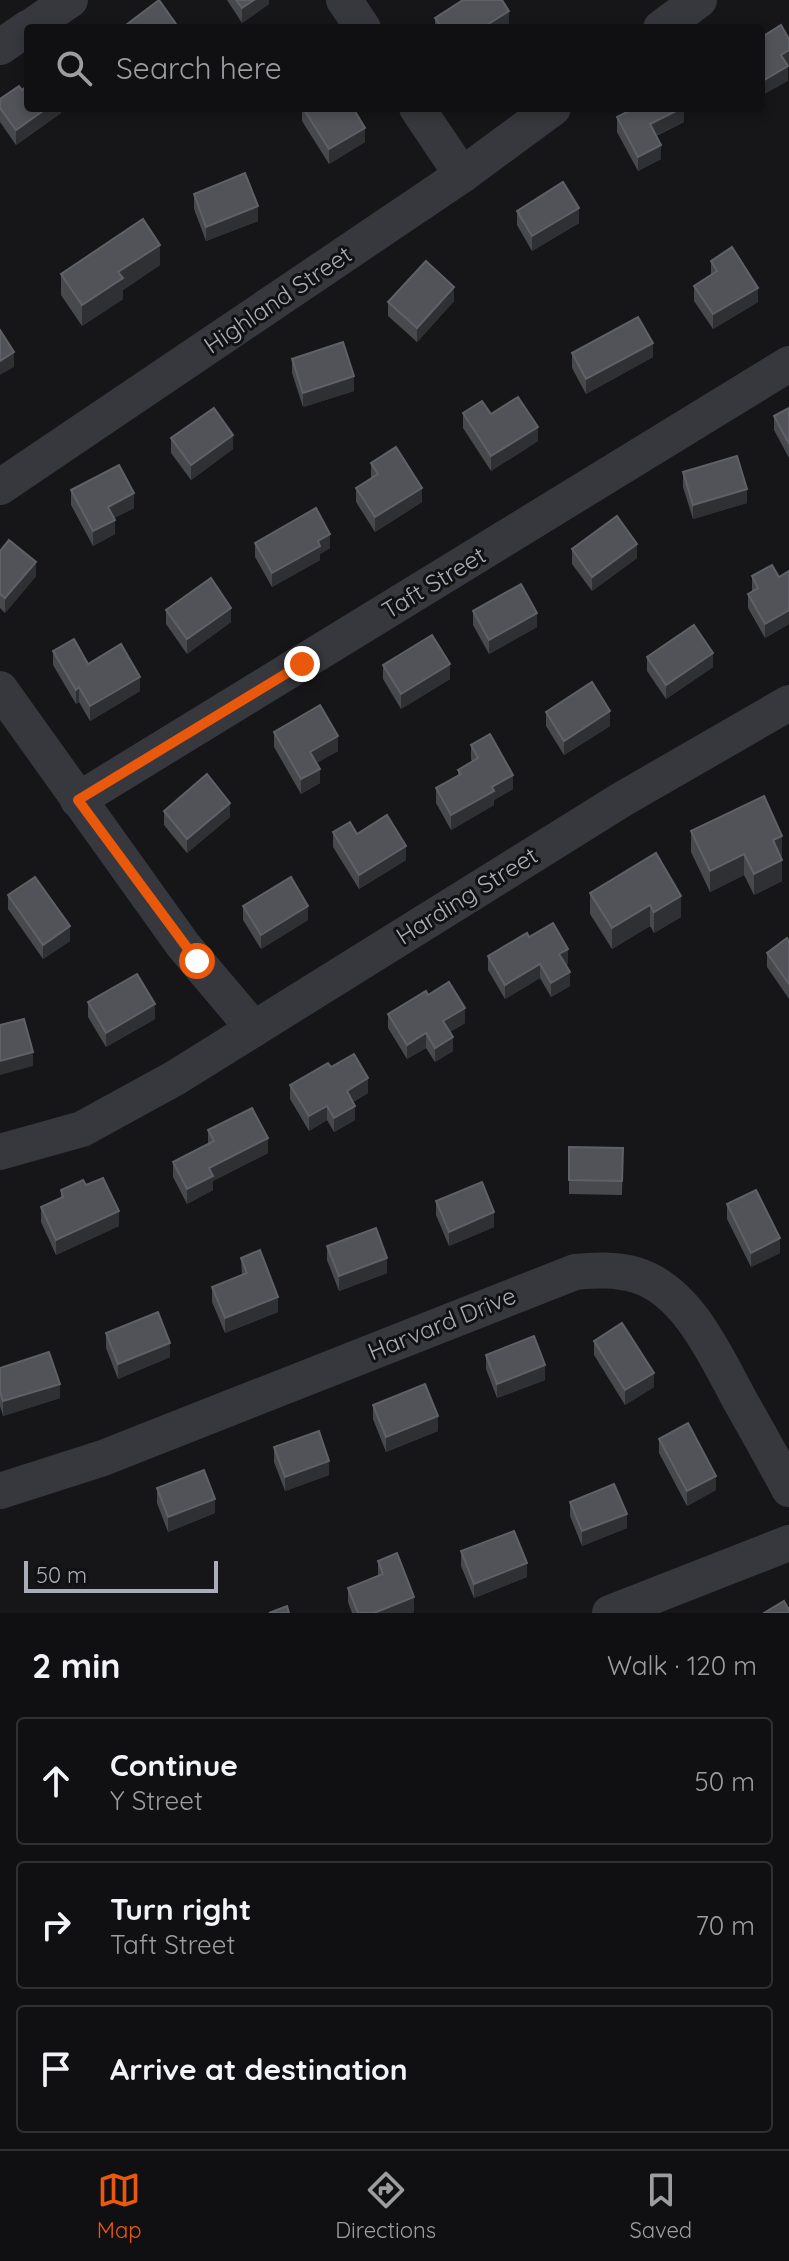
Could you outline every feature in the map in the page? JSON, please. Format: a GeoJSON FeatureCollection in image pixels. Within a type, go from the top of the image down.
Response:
{"type":"FeatureCollection","features":[{"type":"Feature","properties":{"kind":"street"},"geometry":{"type":"LineString","coordinates":[[34,24],[70,0]]}},
{"type":"Feature","properties":{"kind":"street"},"geometry":{"type":"LineString","coordinates":[[344,0],[360,24]]}},
{"type":"Feature","properties":{"kind":"street"},"geometry":{"type":"LineString","coordinates":[[666,24],[699,0]]}},
{"type":"Feature","properties":{"kind":"street"},"geometry":{"type":"LineString","coordinates":[[0,47],[24,31]]}},
{"type":"Feature","properties":{"kind":"street"},"geometry":{"type":"LineString","coordinates":[[420,112],[462,175]]}},
{"type":"Feature","properties":{"kind":"street","name":"Highland Street"},"geometry":{"type":"LineString","coordinates":[[0,487],[462,175],[548,112]]}},
{"type":"Feature","properties":{"kind":"street","name":"Taft Street"},"geometry":{"type":"LineString","coordinates":[[78,800],[789,364]]}},
{"type":"Feature","properties":{"kind":"street"},"geometry":{"type":"LineString","coordinates":[[0,689],[183,945],[254,1029]]}},
{"type":"Feature","properties":{"kind":"street","name":"Harding Street"},"geometry":{"type":"LineString","coordinates":[[0,1152],[82,1129],[147,1094],[621,800],[789,703]]}},
{"type":"Feature","properties":{"kind":"street","name":"Harvard Drive"},"geometry":{"type":"LineString","coordinates":[[0,1491],[103,1458],[575,1272],[607,1269],[637,1275],[665,1290],[685,1311],[707,1342],[789,1489]]}},
{"type":"Feature","properties":{"kind":"street"},"geometry":{"type":"LineString","coordinates":[[610,1613],[789,1543]]}},
{"type":"Feature","properties":{"kind":"building"},"geometry":{"type":"Polygon","coordinates":[[[159,0],[176,24],[127,24],[159,0]]]}},
{"type":"Feature","properties":{"kind":"building"},"geometry":{"type":"Polygon","coordinates":[[[236,0],[254,0],[242,8],[236,0]]]}},
{"type":"Feature","properties":{"kind":"building"},"geometry":{"type":"Polygon","coordinates":[[[463,0],[502,0],[509,11],[488,24],[439,24],[435,18],[463,0]]]}},
{"type":"Feature","properties":{"kind":"building"},"geometry":{"type":"Polygon","coordinates":[[[781,25],[789,39],[789,50],[781,55],[788,66],[765,80],[765,35],[781,25]]]}},
{"type":"Feature","properties":{"kind":"building"},"geometry":{"type":"Polygon","coordinates":[[[19,86],[24,88],[24,112],[41,112],[16,130],[0,108],[0,99],[19,86]]]}},
{"type":"Feature","properties":{"kind":"building"},"geometry":{"type":"Polygon","coordinates":[[[306,112],[355,112],[365,128],[329,149],[306,112]]]}},
{"type":"Feature","properties":{"kind":"building"},"geometry":{"type":"Polygon","coordinates":[[[627,112],[674,112],[650,124],[661,145],[638,157],[617,117],[627,112]]]}},
{"type":"Feature","properties":{"kind":"building"},"geometry":{"type":"Polygon","coordinates":[[[245,173],[258,206],[206,227],[194,194],[245,173]]]}},
{"type":"Feature","properties":{"kind":"building"},"geometry":{"type":"Polygon","coordinates":[[[563,182],[579,208],[532,236],[517,211],[563,182]]]}},
{"type":"Feature","properties":{"kind":"building"},"geometry":{"type":"Polygon","coordinates":[[[143,219],[160,245],[118,272],[123,278],[82,305],[61,274],[143,219]]]}},
{"type":"Feature","properties":{"kind":"building"},"geometry":{"type":"Polygon","coordinates":[[[732,247],[758,288],[713,314],[694,286],[717,271],[711,261],[732,247]]]}},
{"type":"Feature","properties":{"kind":"building"},"geometry":{"type":"Polygon","coordinates":[[[426,261],[454,287],[417,328],[388,302],[426,261]]]}},
{"type":"Feature","properties":{"kind":"building"},"geometry":{"type":"Polygon","coordinates":[[[638,317],[653,343],[586,379],[572,353],[638,317]]]}},
{"type":"Feature","properties":{"kind":"building"},"geometry":{"type":"Polygon","coordinates":[[[0,330],[14,352],[0,361],[0,330]]]}},
{"type":"Feature","properties":{"kind":"building"},"geometry":{"type":"Polygon","coordinates":[[[343,342],[354,376],[303,393],[292,359],[343,342]]]}},
{"type":"Feature","properties":{"kind":"building"},"geometry":{"type":"Polygon","coordinates":[[[518,397],[538,427],[491,456],[463,413],[482,401],[491,414],[518,397]]]}},
{"type":"Feature","properties":{"kind":"building"},"geometry":{"type":"Polygon","coordinates":[[[214,408],[233,435],[191,465],[171,438],[214,408]]]}},
{"type":"Feature","properties":{"kind":"building"},"geometry":{"type":"Polygon","coordinates":[[[789,408],[789,444],[774,416],[789,408]]]}},
{"type":"Feature","properties":{"kind":"building"},"geometry":{"type":"Polygon","coordinates":[[[396,447],[422,488],[375,517],[356,488],[378,474],[371,463],[396,447]]]}},
{"type":"Feature","properties":{"kind":"building"},"geometry":{"type":"Polygon","coordinates":[[[737,456],[747,489],[693,505],[683,472],[737,456]]]}},
{"type":"Feature","properties":{"kind":"building"},"geometry":{"type":"Polygon","coordinates":[[[119,465],[134,493],[108,507],[115,520],[93,531],[71,490],[119,465]]]}},
{"type":"Feature","properties":{"kind":"building"},"geometry":{"type":"Polygon","coordinates":[[[316,508],[330,534],[318,541],[320,546],[272,573],[255,543],[316,508]]]}},
{"type":"Feature","properties":{"kind":"building"},"geometry":{"type":"Polygon","coordinates":[[[617,516],[637,544],[592,577],[572,549],[617,516]]]}},
{"type":"Feature","properties":{"kind":"building"},"geometry":{"type":"Polygon","coordinates":[[[9,540],[36,562],[5,598],[0,594],[0,551],[9,540]]]}},
{"type":"Feature","properties":{"kind":"building"},"geometry":{"type":"Polygon","coordinates":[[[772,565],[779,577],[789,571],[789,610],[765,624],[748,594],[758,588],[752,576],[772,565]]]}},
{"type":"Feature","properties":{"kind":"building"},"geometry":{"type":"Polygon","coordinates":[[[211,578],[231,608],[187,639],[166,610],[211,578]]]}},
{"type":"Feature","properties":{"kind":"building"},"geometry":{"type":"Polygon","coordinates":[[[521,584],[537,613],[489,640],[473,611],[521,584]]]}},
{"type":"Feature","properties":{"kind":"building"},"geometry":{"type":"Polygon","coordinates":[[[694,625],[713,653],[666,685],[647,657],[694,625]]]}},
{"type":"Feature","properties":{"kind":"building"},"geometry":{"type":"Polygon","coordinates":[[[432,635],[450,664],[401,694],[383,665],[432,635]]]}},
{"type":"Feature","properties":{"kind":"building"},"geometry":{"type":"Polygon","coordinates":[[[74,639],[88,664],[121,644],[140,677],[90,706],[79,687],[76,690],[53,651],[74,639]]]}},
{"type":"Feature","properties":{"kind":"building"},"geometry":{"type":"Polygon","coordinates":[[[592,682],[610,711],[564,741],[546,712],[592,682]]]}},
{"type":"Feature","properties":{"kind":"building"},"geometry":{"type":"Polygon","coordinates":[[[320,705],[338,736],[310,752],[320,769],[301,779],[274,732],[320,705]]]}},
{"type":"Feature","properties":{"kind":"building"},"geometry":{"type":"Polygon","coordinates":[[[490,734],[513,775],[492,787],[494,791],[451,815],[436,788],[461,774],[458,770],[478,758],[471,745],[490,734]]]}},
{"type":"Feature","properties":{"kind":"building"},"geometry":{"type":"Polygon","coordinates":[[[207,774],[230,803],[187,839],[164,811],[207,774]]]}},
{"type":"Feature","properties":{"kind":"building"},"geometry":{"type":"Polygon","coordinates":[[[764,796],[782,836],[773,840],[782,860],[754,874],[744,854],[710,871],[691,831],[764,796]]]}},
{"type":"Feature","properties":{"kind":"building"},"geometry":{"type":"Polygon","coordinates":[[[387,815],[406,846],[359,875],[333,832],[350,822],[357,834],[387,815]]]}},
{"type":"Feature","properties":{"kind":"building"},"geometry":{"type":"Polygon","coordinates":[[[656,853],[681,896],[654,912],[650,905],[612,928],[590,893],[656,853]]]}},
{"type":"Feature","properties":{"kind":"building"},"geometry":{"type":"Polygon","coordinates":[[[35,877],[70,926],[43,945],[8,895],[35,877]]]}},
{"type":"Feature","properties":{"kind":"building"},"geometry":{"type":"Polygon","coordinates":[[[291,877],[308,906],[261,935],[243,906],[291,877]]]}},
{"type":"Feature","properties":{"kind":"building"},"geometry":{"type":"Polygon","coordinates":[[[553,923],[568,949],[559,954],[570,972],[551,983],[540,964],[505,985],[488,956],[527,933],[529,937],[553,923]]]}},
{"type":"Feature","properties":{"kind":"building"},"geometry":{"type":"Polygon","coordinates":[[[787,938],[789,941],[789,984],[767,953],[787,938]]]}},
{"type":"Feature","properties":{"kind":"building"},"geometry":{"type":"Polygon","coordinates":[[[137,974],[155,1004],[106,1033],[88,1002],[137,974]]]}},
{"type":"Feature","properties":{"kind":"building"},"geometry":{"type":"Polygon","coordinates":[[[449,982],[465,1008],[443,1021],[453,1037],[435,1048],[426,1033],[407,1045],[388,1014],[426,991],[428,995],[449,982]]]}},
{"type":"Feature","properties":{"kind":"building"},"geometry":{"type":"Polygon","coordinates":[[[24,1019],[33,1052],[0,1061],[0,1025],[24,1019]]]}},
{"type":"Feature","properties":{"kind":"building"},"geometry":{"type":"Polygon","coordinates":[[[354,1054],[368,1078],[347,1091],[355,1106],[334,1118],[327,1106],[309,1116],[290,1085],[328,1063],[331,1067],[354,1054]]]}},
{"type":"Feature","properties":{"kind":"building"},"geometry":{"type":"Polygon","coordinates":[[[252,1108],[268,1138],[209,1168],[213,1176],[187,1189],[173,1162],[214,1141],[208,1130],[252,1108]]]}},
{"type":"Feature","properties":{"kind":"building"},"geometry":{"type":"Polygon","coordinates":[[[569,1147],[623,1148],[622,1181],[569,1180],[569,1147]]]}},
{"type":"Feature","properties":{"kind":"building"},"geometry":{"type":"Polygon","coordinates":[[[103,1178],[119,1211],[56,1240],[41,1207],[63,1197],[61,1190],[83,1180],[86,1185],[103,1178]]]}},
{"type":"Feature","properties":{"kind":"building"},"geometry":{"type":"Polygon","coordinates":[[[482,1182],[494,1212],[449,1232],[436,1201],[482,1182]]]}},
{"type":"Feature","properties":{"kind":"building"},"geometry":{"type":"Polygon","coordinates":[[[756,1190],[780,1238],[751,1253],[727,1204],[756,1190]]]}},
{"type":"Feature","properties":{"kind":"building"},"geometry":{"type":"Polygon","coordinates":[[[376,1228],[387,1258],[339,1276],[327,1246],[376,1228]]]}},
{"type":"Feature","properties":{"kind":"building"},"geometry":{"type":"Polygon","coordinates":[[[260,1250],[278,1297],[225,1318],[212,1287],[247,1273],[241,1258],[260,1250]]]}},
{"type":"Feature","properties":{"kind":"building"},"geometry":{"type":"Polygon","coordinates":[[[158,1312],[170,1343],[118,1364],[106,1333],[158,1312]]]}},
{"type":"Feature","properties":{"kind":"building"},"geometry":{"type":"Polygon","coordinates":[[[622,1323],[654,1373],[625,1390],[594,1341],[622,1323]]]}},
{"type":"Feature","properties":{"kind":"building"},"geometry":{"type":"Polygon","coordinates":[[[534,1336],[545,1365],[497,1384],[486,1355],[534,1336]]]}},
{"type":"Feature","properties":{"kind":"building"},"geometry":{"type":"Polygon","coordinates":[[[49,1352],[60,1384],[3,1401],[0,1368],[49,1352]]]}},
{"type":"Feature","properties":{"kind":"building"},"geometry":{"type":"Polygon","coordinates":[[[425,1384],[438,1416],[386,1437],[373,1405],[425,1384]]]}},
{"type":"Feature","properties":{"kind":"building"},"geometry":{"type":"Polygon","coordinates":[[[688,1423],[716,1476],[687,1491],[659,1439],[688,1423]]]}},
{"type":"Feature","properties":{"kind":"building"},"geometry":{"type":"Polygon","coordinates":[[[319,1431],[329,1461],[285,1477],[274,1447],[319,1431]]]}},
{"type":"Feature","properties":{"kind":"building"},"geometry":{"type":"Polygon","coordinates":[[[204,1470],[215,1499],[168,1517],[157,1488],[204,1470]]]}},
{"type":"Feature","properties":{"kind":"building"},"geometry":{"type":"Polygon","coordinates":[[[614,1484],[627,1514],[582,1531],[570,1502],[614,1484]]]}},
{"type":"Feature","properties":{"kind":"building"},"geometry":{"type":"Polygon","coordinates":[[[514,1531],[527,1563],[474,1584],[461,1551],[514,1531]]]}},
{"type":"Feature","properties":{"kind":"building"},"geometry":{"type":"Polygon","coordinates":[[[397,1553],[414,1597],[374,1613],[358,1613],[348,1588],[383,1574],[378,1561],[397,1553]]]}},
{"type":"Feature","properties":{"kind":"building"},"geometry":{"type":"Polygon","coordinates":[[[784,1601],[789,1613],[764,1613],[784,1601]]]}},
{"type":"Feature","properties":{"kind":"building"},"geometry":{"type":"Polygon","coordinates":[[[287,1606],[289,1613],[269,1613],[287,1606]]]}},
{"type":"Feature","properties":{"kind":"route"},"geometry":{"type":"LineString","coordinates":[[197,961],[78,800],[302,664]]}}]}
